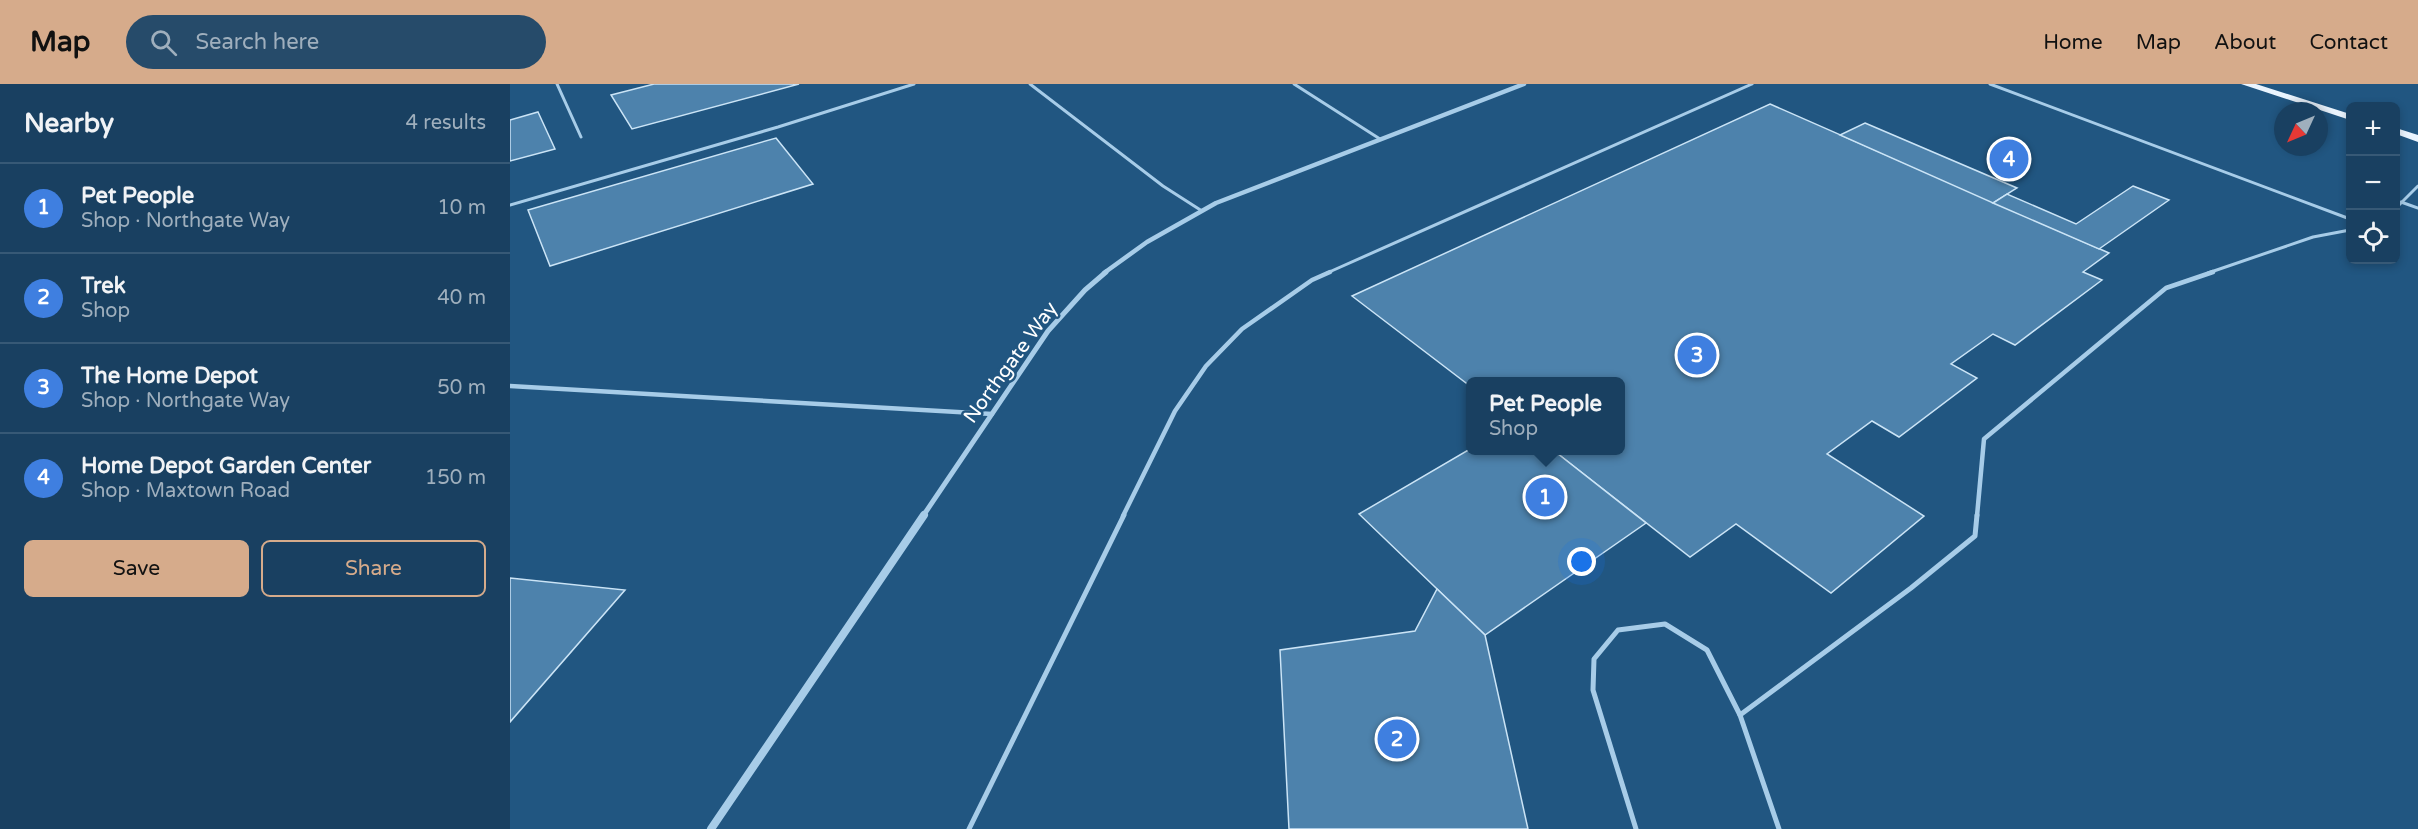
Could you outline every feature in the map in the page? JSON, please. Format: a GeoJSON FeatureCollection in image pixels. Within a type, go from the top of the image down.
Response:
{"type":"FeatureCollection","features":[{"type":"Feature","properties":{"kind":"main road"},"geometry":{"type":"LineString","coordinates":[[2246,84],[2346,116]]}},
{"type":"Feature","properties":{"kind":"main road"},"geometry":{"type":"LineString","coordinates":[[2400,132],[2418,139]]}},
{"type":"Feature","properties":{"kind":"street","name":"Northgate Way"},"geometry":{"type":"LineString","coordinates":[[711,829],[1048,331],[1085,291],[1125,257],[1170,227],[1202,211],[1259,185],[1524,84]]}},
{"type":"Feature","properties":{"kind":"lane"},"geometry":{"type":"LineString","coordinates":[[557,84],[581,137]]}},
{"type":"Feature","properties":{"kind":"lane"},"geometry":{"type":"LineString","coordinates":[[510,205],[778,127],[914,84]]}},
{"type":"Feature","properties":{"kind":"lane"},"geometry":{"type":"LineString","coordinates":[[1030,84],[1163,186],[1202,211]]}},
{"type":"Feature","properties":{"kind":"lane"},"geometry":{"type":"LineString","coordinates":[[1294,84],[1380,139]]}},
{"type":"Feature","properties":{"kind":"lane"},"geometry":{"type":"LineString","coordinates":[[969,829],[1175,411],[1206,366],[1242,329],[1312,280],[1752,84]]}},
{"type":"Feature","properties":{"kind":"lane"},"geometry":{"type":"LineString","coordinates":[[1990,84],[2346,218]]}},
{"type":"Feature","properties":{"kind":"lane"},"geometry":{"type":"LineString","coordinates":[[2418,186],[2401,202],[2418,208]]}},
{"type":"Feature","properties":{"kind":"lane"},"geometry":{"type":"LineString","coordinates":[[1740,715],[1911,588],[1975,536],[1984,439],[2166,288],[2313,237],[2346,231]]}},
{"type":"Feature","properties":{"kind":"lane"},"geometry":{"type":"LineString","coordinates":[[510,386],[992,414]]}},
{"type":"Feature","properties":{"kind":"lane"},"geometry":{"type":"LineString","coordinates":[[1636,829],[1593,690],[1594,659],[1618,630],[1665,624],[1707,650],[1740,715],[1779,829]]}},
{"type":"Feature","properties":{"kind":"building"},"geometry":{"type":"Polygon","coordinates":[[[654,84],[799,84],[632,129],[611,95],[654,84]]]}},
{"type":"Feature","properties":{"kind":"building"},"geometry":{"type":"Polygon","coordinates":[[[1770,104],[2109,253],[2083,272],[2102,280],[2015,345],[1993,334],[1951,364],[1977,378],[1899,437],[1872,421],[1827,454],[1924,516],[1831,593],[1736,524],[1690,557],[1559,455],[1625,455],[1625,377],[1466,377],[1466,383],[1352,296],[1770,104]]]}},
{"type":"Feature","properties":{"kind":"building"},"geometry":{"type":"Polygon","coordinates":[[[538,112],[555,149],[510,161],[510,120],[538,112]]]}},
{"type":"Feature","properties":{"kind":"building"},"geometry":{"type":"Polygon","coordinates":[[[1865,123],[2017,188],[1993,203],[1840,135],[1865,123]]]}},
{"type":"Feature","properties":{"kind":"building"},"geometry":{"type":"Polygon","coordinates":[[[776,138],[813,184],[550,266],[528,210],[776,138]]]}},
{"type":"Feature","properties":{"kind":"building"},"geometry":{"type":"Polygon","coordinates":[[[2133,186],[2169,200],[2099,249],[1993,203],[2007,194],[2076,224],[2133,186]]]}},
{"type":"Feature","properties":{"kind":"building"},"geometry":{"type":"Polygon","coordinates":[[[1466,451],[1466,455],[1559,455],[1646,523],[1485,635],[1359,514],[1466,451]]]}},
{"type":"Feature","properties":{"kind":"building"},"geometry":{"type":"Polygon","coordinates":[[[510,578],[625,590],[510,722],[510,578]]]}},
{"type":"Feature","properties":{"kind":"building"},"geometry":{"type":"Polygon","coordinates":[[[1437,589],[1485,635],[1528,829],[1289,829],[1280,650],[1415,631],[1437,589]]]}},
{"type":"Feature","properties":{"kind":"place","name":"Home Depot Garden Center"},"geometry":{"type":"Point","coordinates":[2009,159]}},
{"type":"Feature","properties":{"kind":"place","name":"The Home Depot"},"geometry":{"type":"Point","coordinates":[1697,355]}},
{"type":"Feature","properties":{"kind":"place","name":"Pet People"},"geometry":{"type":"Point","coordinates":[1545,497]}},
{"type":"Feature","properties":{"kind":"place","name":"Trek"},"geometry":{"type":"Point","coordinates":[1397,739]}}]}
